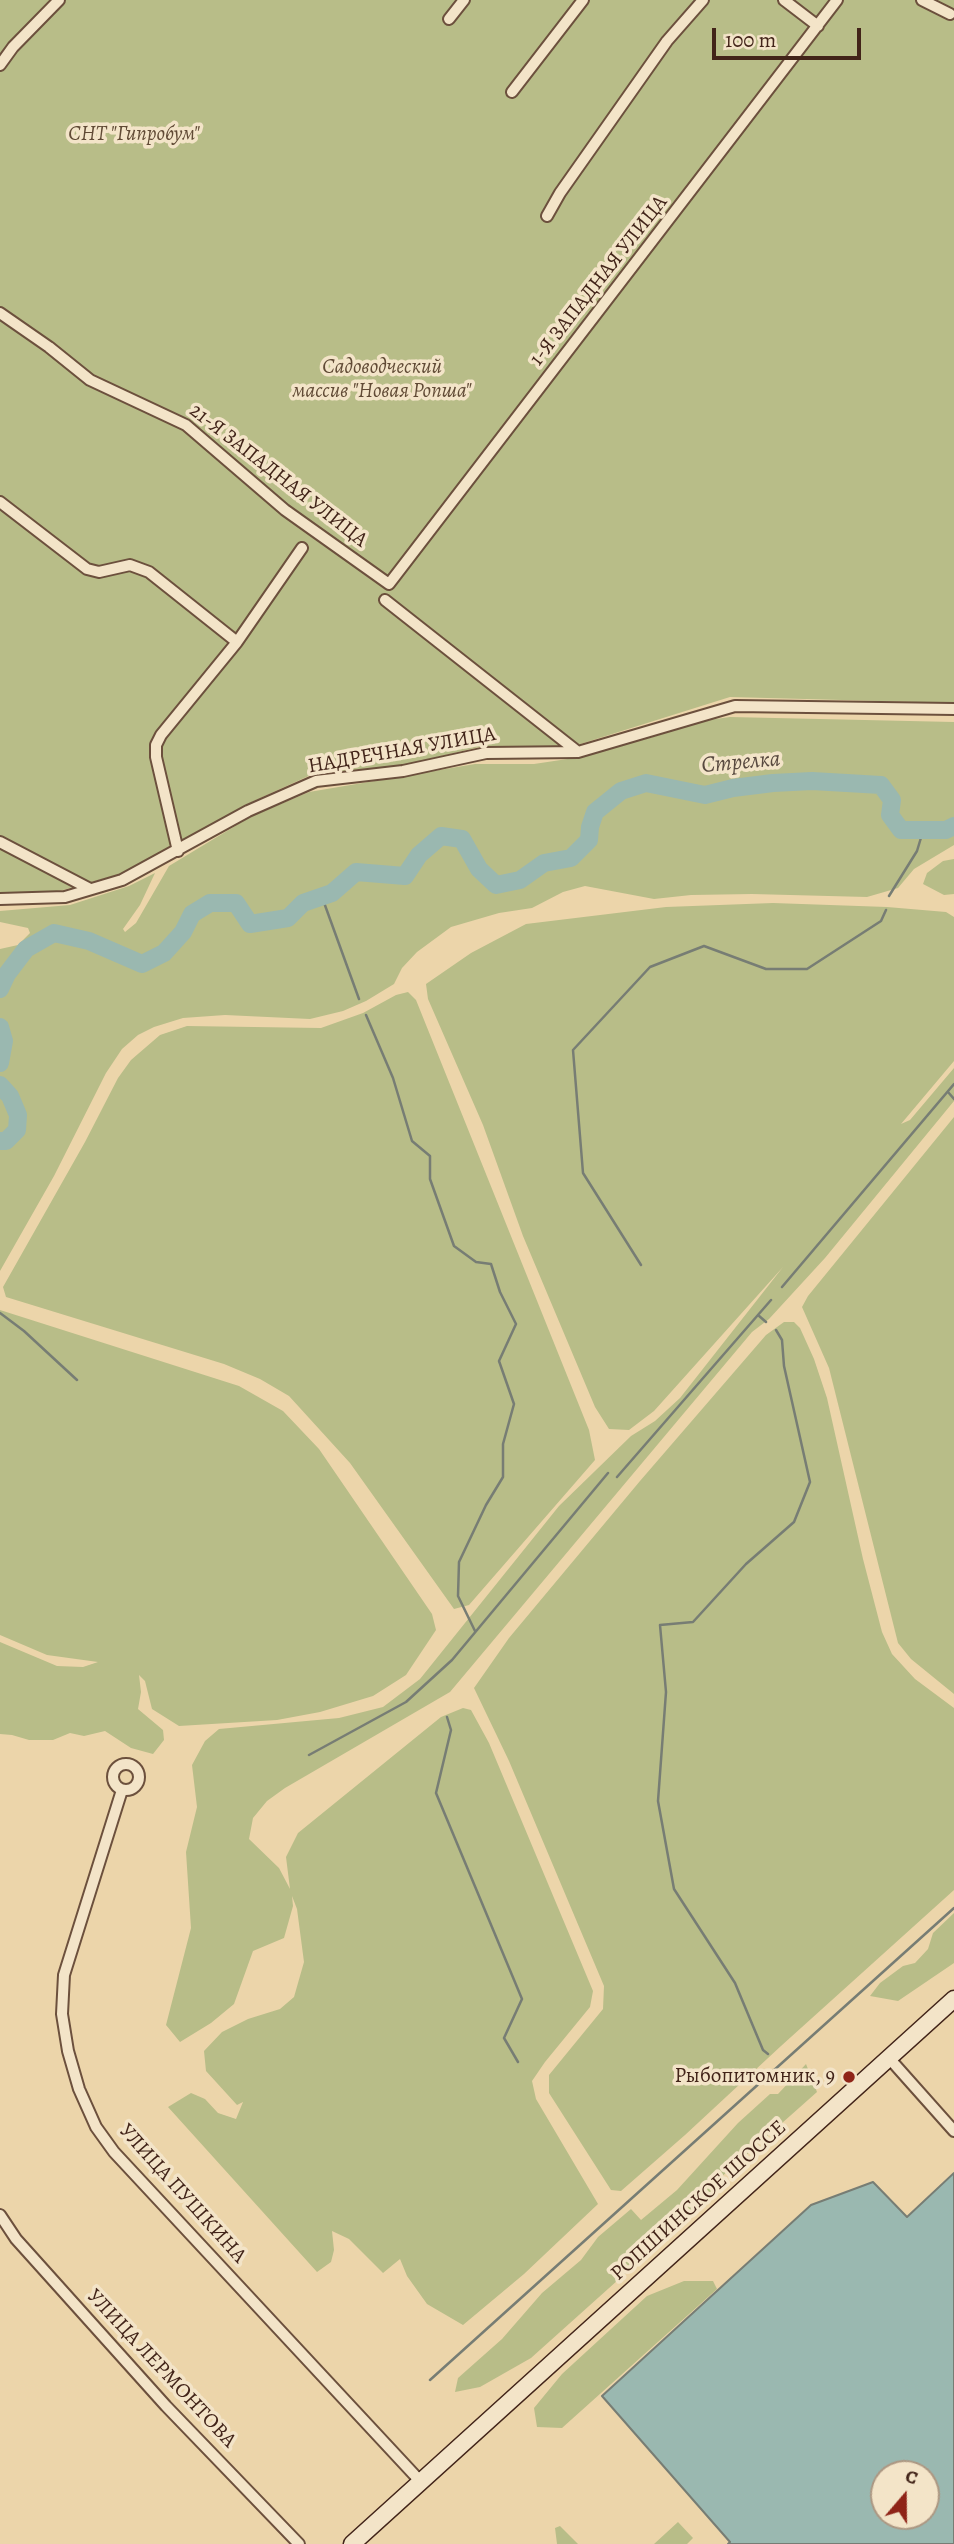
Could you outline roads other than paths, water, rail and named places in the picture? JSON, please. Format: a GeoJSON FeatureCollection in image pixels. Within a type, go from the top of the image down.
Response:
{"type":"FeatureCollection","features":[{"type":"Feature","properties":{"kind":"main road","name":"РОПШИНСКОЕ ШОССЕ"},"geometry":{"type":"LineString","coordinates":[[352,2544],[954,1998]]}},
{"type":"Feature","properties":{"kind":"street"},"geometry":{"type":"LineString","coordinates":[[0,65],[13,47],[59,0]]}},
{"type":"Feature","properties":{"kind":"street"},"geometry":{"type":"LineString","coordinates":[[449,19],[464,0]]}},
{"type":"Feature","properties":{"kind":"street"},"geometry":{"type":"LineString","coordinates":[[512,92],[583,0]]}},
{"type":"Feature","properties":{"kind":"street"},"geometry":{"type":"LineString","coordinates":[[547,216],[560,193],[667,41],[703,0]]}},
{"type":"Feature","properties":{"kind":"street"},"geometry":{"type":"LineString","coordinates":[[784,0],[818,26]]}},
{"type":"Feature","properties":{"kind":"street","name":"1-Я ЗАПАДНАЯ УЛИЦА"},"geometry":{"type":"LineString","coordinates":[[389,584],[837,0]]}},
{"type":"Feature","properties":{"kind":"street"},"geometry":{"type":"LineString","coordinates":[[922,0],[950,13]]}},
{"type":"Feature","properties":{"kind":"street","name":"21-Я ЗАПАДНАЯ УЛИЦА"},"geometry":{"type":"LineString","coordinates":[[0,313],[49,346],[90,380],[186,425],[285,510],[389,584]]}},
{"type":"Feature","properties":{"kind":"street"},"geometry":{"type":"LineString","coordinates":[[0,502],[87,569],[99,572],[130,565],[149,572],[237,642]]}},
{"type":"Feature","properties":{"kind":"street"},"geometry":{"type":"LineString","coordinates":[[178,851],[156,757],[156,745],[161,735],[237,642],[302,548]]}},
{"type":"Feature","properties":{"kind":"street"},"geometry":{"type":"LineString","coordinates":[[385,600],[578,752]]}},
{"type":"Feature","properties":{"kind":"street","name":"НАДРЕЧНАЯ УЛИЦА"},"geometry":{"type":"LineString","coordinates":[[0,899],[65,897],[122,880],[248,811],[316,781],[403,771],[486,753],[578,752],[735,706],[954,709]]}},
{"type":"Feature","properties":{"kind":"street"},"geometry":{"type":"LineString","coordinates":[[0,842],[90,889]]}},
{"type":"Feature","properties":{"kind":"street","name":"УЛИЦА ПУШКИНА"},"geometry":{"type":"LineString","coordinates":[[122,1790],[64,1975],[62,2014],[68,2051],[79,2089],[96,2127],[114,2152],[421,2482]]}},
{"type":"Feature","properties":{"kind":"street"},"geometry":{"type":"LineString","coordinates":[[889,2058],[954,2131]]}},
{"type":"Feature","properties":{"kind":"street","name":"УЛИЦА ЛЕРМОНТОВА"},"geometry":{"type":"LineString","coordinates":[[0,2215],[16,2239],[166,2406],[299,2544]]}},
{"type":"Feature","properties":{"kind":"water"},"geometry":{"type":"Polygon","coordinates":[[[954,2173],[954,2544],[728,2544],[730,2542],[602,2396],[811,2205],[873,2182],[907,2217],[954,2173]]]}},
{"type":"Feature","properties":{"kind":"waterway","name":"Стрелка"},"geometry":{"type":"LineString","coordinates":[[0,989],[7,974],[26,949],[54,933],[89,941],[142,964],[164,953],[183,932],[192,914],[210,903],[236,903],[250,924],[288,918],[303,903],[332,893],[356,872],[405,876],[419,855],[441,836],[462,839],[479,869],[496,885],[520,880],[544,863],[571,858],[589,840],[595,812],[621,791],[646,783],[705,795],[773,783],[812,781],[881,785],[892,800],[890,815],[901,830],[946,830],[954,826]]}},
{"type":"Feature","properties":{"kind":"waterway"},"geometry":{"type":"LineString","coordinates":[[889,896],[917,851],[923,831]]}},
{"type":"Feature","properties":{"kind":"waterway"},"geometry":{"type":"LineString","coordinates":[[322,897],[359,999]]}},
{"type":"Feature","properties":{"kind":"waterway"},"geometry":{"type":"LineString","coordinates":[[641,1265],[583,1173],[573,1050],[650,967],[704,946],[766,969],[807,969],[881,921],[886,910]]}},
{"type":"Feature","properties":{"kind":"waterway"},"geometry":{"type":"LineString","coordinates":[[366,1015],[393,1078],[412,1141],[430,1156],[430,1179],[454,1246],[476,1262],[491,1264],[500,1292],[516,1324],[499,1361],[514,1404],[503,1444],[503,1477],[486,1505],[459,1562],[458,1596],[475,1631]]}},
{"type":"Feature","properties":{"kind":"waterway","name":"Стрелка"},"geometry":{"type":"LineString","coordinates":[[0,1027],[4,1041],[0,1063]]}},
{"type":"Feature","properties":{"kind":"waterway"},"geometry":{"type":"LineString","coordinates":[[782,1287],[954,1084]]}},
{"type":"Feature","properties":{"kind":"waterway","name":"Стрелка"},"geometry":{"type":"LineString","coordinates":[[0,1085],[10,1096],[18,1115],[17,1130],[6,1141],[0,1141]]}},
{"type":"Feature","properties":{"kind":"waterway"},"geometry":{"type":"LineString","coordinates":[[948,1092],[954,1099]]}},
{"type":"Feature","properties":{"kind":"waterway"},"geometry":{"type":"LineString","coordinates":[[617,1477],[771,1300]]}},
{"type":"Feature","properties":{"kind":"waterway"},"geometry":{"type":"LineString","coordinates":[[0,1313],[24,1331],[77,1380]]}},
{"type":"Feature","properties":{"kind":"waterway"},"geometry":{"type":"LineString","coordinates":[[758,1315],[766,1322]]}},
{"type":"Feature","properties":{"kind":"waterway"},"geometry":{"type":"LineString","coordinates":[[768,2054],[763,2050],[735,1983],[674,1889],[658,1801],[666,1692],[660,1625],[693,1622],[746,1564],[794,1522],[810,1482],[784,1366],[782,1340],[776,1330]]}},
{"type":"Feature","properties":{"kind":"waterway"},"geometry":{"type":"LineString","coordinates":[[309,1755],[406,1702],[452,1660],[608,1473]]}},
{"type":"Feature","properties":{"kind":"waterway"},"geometry":{"type":"LineString","coordinates":[[447,1717],[451,1730],[436,1793],[522,1999],[504,2038],[518,2062]]}},
{"type":"Feature","properties":{"kind":"waterway"},"geometry":{"type":"LineString","coordinates":[[430,2380],[954,1908]]}},
{"type":"Feature","properties":{"kind":"place","name":"Рыбопитомник, 9"},"geometry":{"type":"Point","coordinates":[849,2077]}},
{"type":"Feature","properties":{"kind":"park label","name":"СНТ \"Гипробум\""},"geometry":{"type":"Point","coordinates":[134,135]}},
{"type":"Feature","properties":{"kind":"park label","name":"Садоводческий массив \"Новая Ропша\""},"geometry":{"type":"Point","coordinates":[382,380]}}]}
